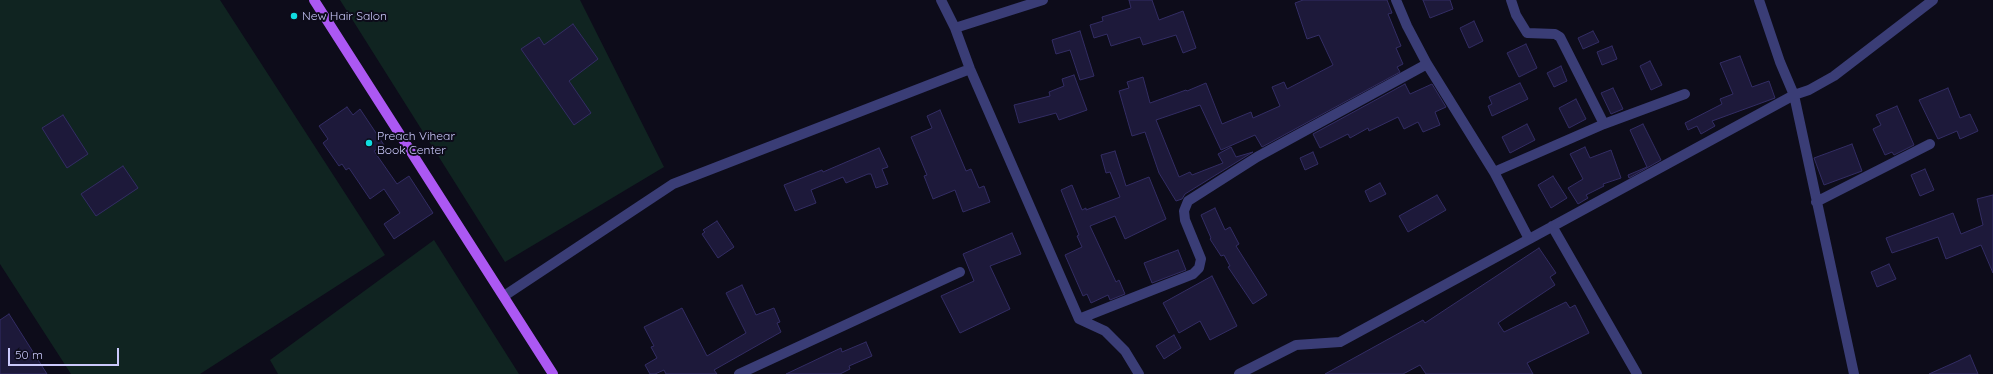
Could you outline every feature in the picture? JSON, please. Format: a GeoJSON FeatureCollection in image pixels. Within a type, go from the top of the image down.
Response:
{"type":"FeatureCollection","features":[{"type":"Feature","properties":{"kind":"main road"},"geometry":{"type":"LineString","coordinates":[[314,0],[553,374]]}},
{"type":"Feature","properties":{"kind":"street"},"geometry":{"type":"LineString","coordinates":[[941,0],[955,28],[970,69],[1079,319],[1105,331],[1125,351],[1138,374]]}},
{"type":"Feature","properties":{"kind":"street"},"geometry":{"type":"LineString","coordinates":[[955,28],[1043,0]]}},
{"type":"Feature","properties":{"kind":"street"},"geometry":{"type":"LineString","coordinates":[[1396,0],[1407,26],[1427,64],[1494,172],[1529,239]]}},
{"type":"Feature","properties":{"kind":"street"},"geometry":{"type":"LineString","coordinates":[[1511,0],[1516,15],[1527,33],[1555,34],[1560,37],[1604,124]]}},
{"type":"Feature","properties":{"kind":"street"},"geometry":{"type":"LineString","coordinates":[[1760,0],[1780,62],[1794,95],[1854,374]]}},
{"type":"Feature","properties":{"kind":"street"},"geometry":{"type":"LineString","coordinates":[[1239,374],[1296,345],[1340,342],[1794,95],[1809,90],[1834,76],[1933,0]]}},
{"type":"Feature","properties":{"kind":"street"},"geometry":{"type":"LineString","coordinates":[[1079,319],[1193,274],[1199,268],[1201,259],[1185,220],[1184,211],[1188,201],[1257,158],[1427,64]]}},
{"type":"Feature","properties":{"kind":"street"},"geometry":{"type":"LineString","coordinates":[[504,296],[673,184],[970,69]]}},
{"type":"Feature","properties":{"kind":"street"},"geometry":{"type":"LineString","coordinates":[[1494,172],[1604,124],[1685,94]]}},
{"type":"Feature","properties":{"kind":"street"},"geometry":{"type":"LineString","coordinates":[[1816,202],[1930,144]]}},
{"type":"Feature","properties":{"kind":"street"},"geometry":{"type":"LineString","coordinates":[[1552,226],[1637,374]]}},
{"type":"Feature","properties":{"kind":"street"},"geometry":{"type":"LineString","coordinates":[[739,374],[960,272]]}},
{"type":"Feature","properties":{"kind":"green space"},"geometry":{"type":"Polygon","coordinates":[[[0,0],[220,0],[385,255],[200,374],[71,374],[0,264],[0,0]]]}},
{"type":"Feature","properties":{"kind":"green space"},"geometry":{"type":"Polygon","coordinates":[[[340,0],[580,0],[664,167],[505,262],[340,0]]]}},
{"type":"Feature","properties":{"kind":"green space"},"geometry":{"type":"Polygon","coordinates":[[[434,240],[519,374],[278,374],[270,360],[434,240]]]}},
{"type":"Feature","properties":{"kind":"building"},"geometry":{"type":"Polygon","coordinates":[[[1129,0],[1152,0],[1159,20],[1183,11],[1196,48],[1183,53],[1176,35],[1143,45],[1140,37],[1111,46],[1107,34],[1094,38],[1090,25],[1103,21],[1102,17],[1131,8],[1129,0]]]}},
{"type":"Feature","properties":{"kind":"building"},"geometry":{"type":"Polygon","coordinates":[[[1303,0],[1387,0],[1392,13],[1388,14],[1401,46],[1396,48],[1403,64],[1397,67],[1400,72],[1262,147],[1255,135],[1221,150],[1200,105],[1156,120],[1179,177],[1190,172],[1192,175],[1223,163],[1218,154],[1231,147],[1236,157],[1253,152],[1185,194],[1182,199],[1176,201],[1159,173],[1145,132],[1132,136],[1119,91],[1129,88],[1127,82],[1143,77],[1150,103],[1206,83],[1222,124],[1251,112],[1253,118],[1280,106],[1272,87],[1284,82],[1287,89],[1333,65],[1319,35],[1307,39],[1295,3],[1303,0]]]}},
{"type":"Feature","properties":{"kind":"building"},"geometry":{"type":"Polygon","coordinates":[[[1423,0],[1450,0],[1453,9],[1430,18],[1423,0]]]}},
{"type":"Feature","properties":{"kind":"building"},"geometry":{"type":"Polygon","coordinates":[[[1474,21],[1483,41],[1469,48],[1460,28],[1474,21]]]}},
{"type":"Feature","properties":{"kind":"building"},"geometry":{"type":"Polygon","coordinates":[[[573,24],[598,59],[569,81],[591,113],[574,125],[521,49],[539,37],[544,45],[573,24]]]}},
{"type":"Feature","properties":{"kind":"building"},"geometry":{"type":"Polygon","coordinates":[[[1080,31],[1094,76],[1080,80],[1070,50],[1056,54],[1052,40],[1080,31]]]}},
{"type":"Feature","properties":{"kind":"building"},"geometry":{"type":"Polygon","coordinates":[[[1593,31],[1599,42],[1583,49],[1578,38],[1593,31]]]}},
{"type":"Feature","properties":{"kind":"building"},"geometry":{"type":"Polygon","coordinates":[[[1526,44],[1537,68],[1519,77],[1507,53],[1526,44]]]}},
{"type":"Feature","properties":{"kind":"building"},"geometry":{"type":"Polygon","coordinates":[[[1612,46],[1617,59],[1602,65],[1597,52],[1612,46]]]}},
{"type":"Feature","properties":{"kind":"building"},"geometry":{"type":"Polygon","coordinates":[[[1740,56],[1752,87],[1769,81],[1775,98],[1712,121],[1715,126],[1701,134],[1697,126],[1688,130],[1685,123],[1722,104],[1720,99],[1733,94],[1720,63],[1740,56]]]}},
{"type":"Feature","properties":{"kind":"building"},"geometry":{"type":"Polygon","coordinates":[[[1650,61],[1662,85],[1651,90],[1640,66],[1650,61]]]}},
{"type":"Feature","properties":{"kind":"building"},"geometry":{"type":"Polygon","coordinates":[[[1561,66],[1567,81],[1554,87],[1547,73],[1561,66]]]}},
{"type":"Feature","properties":{"kind":"building"},"geometry":{"type":"Polygon","coordinates":[[[1074,75],[1087,110],[1059,120],[1056,113],[1019,123],[1014,105],[1050,96],[1049,92],[1064,86],[1062,79],[1074,75]]]}},
{"type":"Feature","properties":{"kind":"building"},"geometry":{"type":"Polygon","coordinates":[[[1520,83],[1528,99],[1492,116],[1488,106],[1492,104],[1489,97],[1520,83]]]}},
{"type":"Feature","properties":{"kind":"building"},"geometry":{"type":"Polygon","coordinates":[[[1405,84],[1410,94],[1432,84],[1446,107],[1435,112],[1440,125],[1423,132],[1418,122],[1404,129],[1398,117],[1369,131],[1368,128],[1350,138],[1348,134],[1320,148],[1313,134],[1405,84]]]}},
{"type":"Feature","properties":{"kind":"building"},"geometry":{"type":"Polygon","coordinates":[[[1613,88],[1623,109],[1611,114],[1601,93],[1613,88]]]}},
{"type":"Feature","properties":{"kind":"building"},"geometry":{"type":"Polygon","coordinates":[[[1948,88],[1960,118],[1970,114],[1978,131],[1960,139],[1957,131],[1938,139],[1919,100],[1948,88]]]}},
{"type":"Feature","properties":{"kind":"building"},"geometry":{"type":"Polygon","coordinates":[[[1576,99],[1586,119],[1569,128],[1559,108],[1576,99]]]}},
{"type":"Feature","properties":{"kind":"building"},"geometry":{"type":"Polygon","coordinates":[[[1897,106],[1914,145],[1894,155],[1892,152],[1885,155],[1873,129],[1881,125],[1876,115],[1897,106]]]}},
{"type":"Feature","properties":{"kind":"building"},"geometry":{"type":"Polygon","coordinates":[[[347,107],[353,115],[360,109],[384,145],[374,151],[397,184],[409,176],[433,213],[394,239],[384,224],[400,213],[384,189],[370,199],[349,168],[346,170],[342,164],[339,166],[323,143],[328,139],[319,126],[347,107]]]}},
{"type":"Feature","properties":{"kind":"building"},"geometry":{"type":"Polygon","coordinates":[[[940,110],[966,171],[971,169],[979,188],[984,186],[990,202],[963,212],[955,190],[933,199],[924,176],[927,175],[911,137],[932,128],[927,116],[940,110]]]}},
{"type":"Feature","properties":{"kind":"building"},"geometry":{"type":"Polygon","coordinates":[[[63,115],[88,154],[67,168],[42,128],[63,115]]]}},
{"type":"Feature","properties":{"kind":"building"},"geometry":{"type":"Polygon","coordinates":[[[1527,124],[1535,140],[1510,153],[1502,137],[1527,124]]]}},
{"type":"Feature","properties":{"kind":"building"},"geometry":{"type":"Polygon","coordinates":[[[1643,124],[1661,160],[1629,178],[1628,175],[1647,167],[1630,130],[1643,124]]]}},
{"type":"Feature","properties":{"kind":"building"},"geometry":{"type":"Polygon","coordinates":[[[1852,144],[1862,171],[1824,185],[1814,158],[1852,144]]]}},
{"type":"Feature","properties":{"kind":"building"},"geometry":{"type":"Polygon","coordinates":[[[1585,147],[1590,158],[1611,150],[1621,178],[1603,184],[1604,186],[1586,195],[1588,198],[1578,204],[1568,188],[1583,179],[1570,154],[1585,147]]]}},
{"type":"Feature","properties":{"kind":"building"},"geometry":{"type":"Polygon","coordinates":[[[879,148],[888,167],[882,169],[888,184],[876,188],[871,174],[846,183],[843,177],[811,190],[816,203],[795,211],[784,185],[822,170],[823,172],[879,148]]]}},
{"type":"Feature","properties":{"kind":"building"},"geometry":{"type":"Polygon","coordinates":[[[1115,151],[1126,186],[1149,177],[1166,219],[1125,239],[1115,216],[1090,226],[1116,282],[1119,280],[1125,294],[1110,300],[1108,295],[1091,303],[1087,294],[1083,296],[1065,255],[1082,247],[1077,236],[1079,235],[1061,190],[1072,185],[1082,210],[1086,208],[1086,210],[1120,197],[1110,172],[1106,173],[1101,155],[1115,151]]]}},
{"type":"Feature","properties":{"kind":"building"},"geometry":{"type":"Polygon","coordinates":[[[1313,152],[1318,164],[1305,170],[1300,158],[1313,152]]]}},
{"type":"Feature","properties":{"kind":"building"},"geometry":{"type":"Polygon","coordinates":[[[123,166],[138,188],[96,216],[81,194],[123,166]]]}},
{"type":"Feature","properties":{"kind":"building"},"geometry":{"type":"Polygon","coordinates":[[[1925,169],[1934,190],[1920,196],[1911,175],[1925,169]]]}},
{"type":"Feature","properties":{"kind":"building"},"geometry":{"type":"Polygon","coordinates":[[[1553,176],[1567,198],[1551,208],[1538,185],[1553,176]]]}},
{"type":"Feature","properties":{"kind":"building"},"geometry":{"type":"Polygon","coordinates":[[[1380,183],[1386,194],[1370,202],[1365,191],[1380,183]]]}},
{"type":"Feature","properties":{"kind":"building"},"geometry":{"type":"Polygon","coordinates":[[[1437,195],[1446,210],[1408,232],[1399,216],[1437,195]]]}},
{"type":"Feature","properties":{"kind":"building"},"geometry":{"type":"Polygon","coordinates":[[[1993,195],[1993,273],[1981,245],[1946,259],[1938,237],[1892,253],[1886,238],[1953,213],[1961,234],[1983,225],[1977,199],[1993,195]]]}},
{"type":"Feature","properties":{"kind":"building"},"geometry":{"type":"Polygon","coordinates":[[[1215,208],[1225,230],[1230,227],[1239,244],[1236,246],[1267,295],[1253,304],[1228,267],[1230,266],[1224,255],[1221,256],[1210,239],[1211,238],[1201,215],[1215,208]]]}},
{"type":"Feature","properties":{"kind":"building"},"geometry":{"type":"Polygon","coordinates":[[[717,221],[734,247],[718,258],[702,234],[705,232],[703,230],[717,221]]]}},
{"type":"Feature","properties":{"kind":"building"},"geometry":{"type":"Polygon","coordinates":[[[1012,233],[1021,254],[990,266],[1010,309],[960,333],[941,296],[974,281],[963,254],[1012,233]]]}},
{"type":"Feature","properties":{"kind":"building"},"geometry":{"type":"Polygon","coordinates":[[[1539,248],[1556,273],[1550,277],[1555,285],[1498,323],[1504,332],[1566,302],[1570,308],[1575,305],[1589,333],[1527,363],[1533,374],[1426,374],[1420,365],[1403,374],[1325,374],[1423,320],[1425,323],[1539,248]]]}},
{"type":"Feature","properties":{"kind":"building"},"geometry":{"type":"Polygon","coordinates":[[[1178,250],[1186,270],[1152,283],[1144,263],[1178,250]]]}},
{"type":"Feature","properties":{"kind":"building"},"geometry":{"type":"Polygon","coordinates":[[[1889,264],[1896,279],[1877,287],[1871,272],[1889,264]]]}},
{"type":"Feature","properties":{"kind":"building"},"geometry":{"type":"Polygon","coordinates":[[[1212,276],[1237,326],[1210,340],[1200,321],[1179,333],[1163,303],[1212,276]]]}},
{"type":"Feature","properties":{"kind":"building"},"geometry":{"type":"Polygon","coordinates":[[[742,285],[756,315],[774,308],[780,322],[777,323],[781,332],[714,370],[717,374],[666,374],[664,370],[655,374],[650,374],[645,365],[657,358],[651,347],[654,346],[644,327],[682,308],[707,356],[746,333],[726,293],[742,285]]]}},
{"type":"Feature","properties":{"kind":"building"},"geometry":{"type":"Polygon","coordinates":[[[9,314],[47,374],[0,374],[0,320],[9,314]]]}},
{"type":"Feature","properties":{"kind":"building"},"geometry":{"type":"Polygon","coordinates":[[[1174,335],[1181,348],[1164,359],[1156,346],[1174,335]]]}},
{"type":"Feature","properties":{"kind":"building"},"geometry":{"type":"Polygon","coordinates":[[[866,342],[872,356],[849,366],[850,369],[840,374],[786,374],[841,348],[842,352],[866,342]]]}},
{"type":"Feature","properties":{"kind":"building"},"geometry":{"type":"Polygon","coordinates":[[[1970,355],[1978,374],[1929,374],[1958,361],[1970,355]]]}},
{"type":"Feature","properties":{"kind":"place","name":"New Hair Salon"},"geometry":{"type":"Point","coordinates":[294,16]}},
{"type":"Feature","properties":{"kind":"place","name":"Preach Vihear Book Center"},"geometry":{"type":"Point","coordinates":[369,143]}}]}
